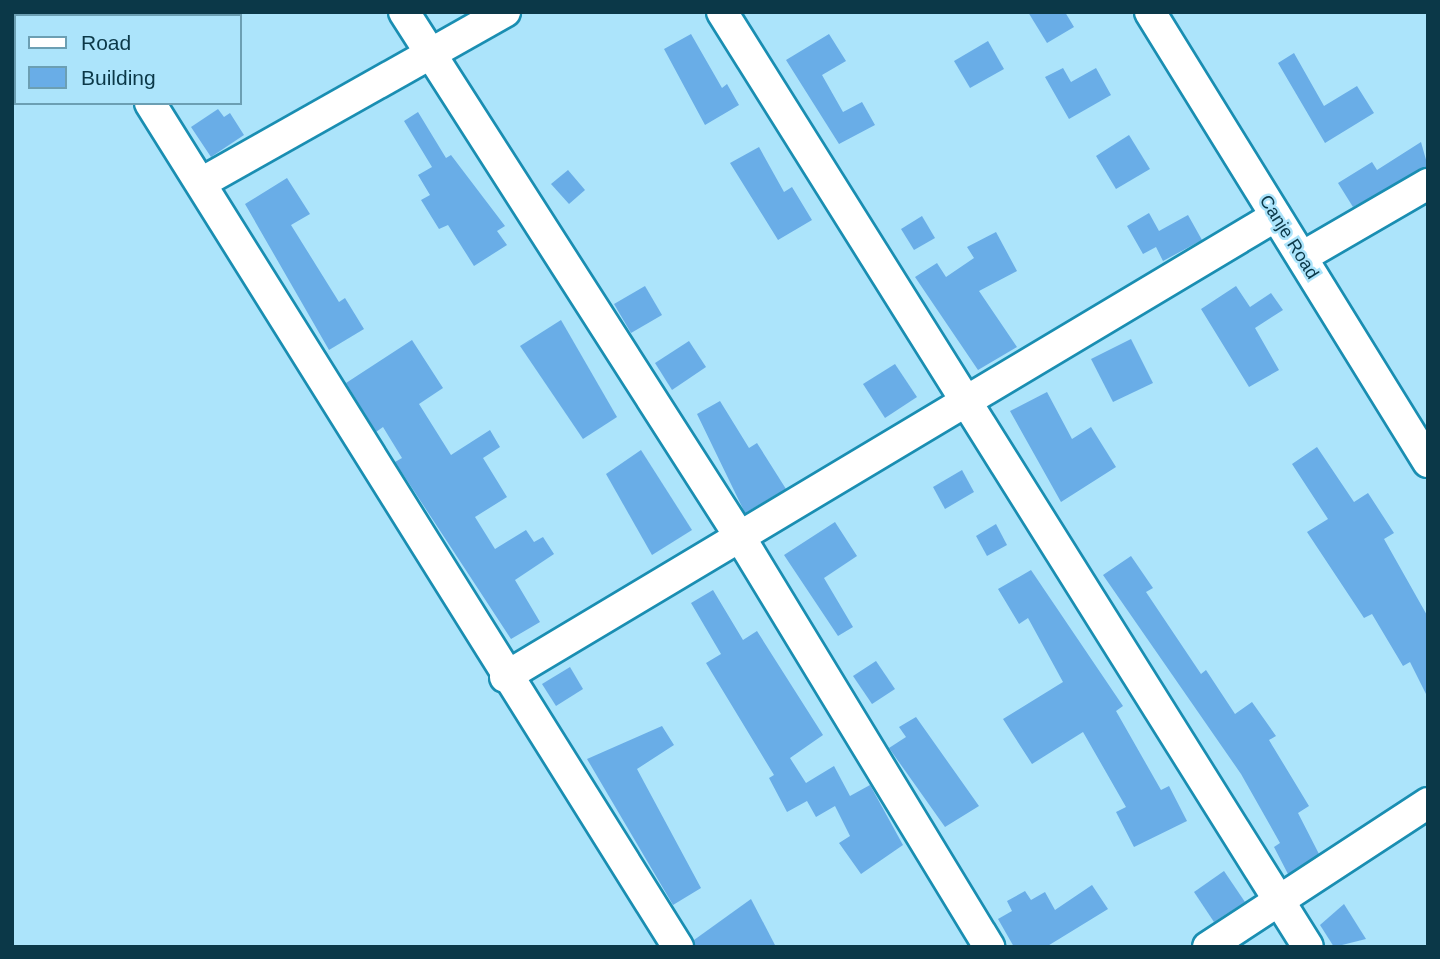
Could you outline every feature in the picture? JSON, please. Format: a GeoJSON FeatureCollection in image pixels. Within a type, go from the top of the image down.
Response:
{"type":"FeatureCollection","features":[{"type":"Feature","properties":{"kind":"street"},"geometry":{"type":"LineString","coordinates":[[404,12],[740,537],[989,947]]}},
{"type":"Feature","properties":{"kind":"street"},"geometry":{"type":"LineString","coordinates":[[201,183],[432,56],[506,12]]}},
{"type":"Feature","properties":{"kind":"street"},"geometry":{"type":"LineString","coordinates":[[722,12],[1308,947]]}},
{"type":"Feature","properties":{"kind":"street","name":"Canje Road"},"geometry":{"type":"LineString","coordinates":[[1150,12],[1428,461]]}},
{"type":"Feature","properties":{"kind":"street"},"geometry":{"type":"LineString","coordinates":[[151,105],[505,677],[678,947]]}},
{"type":"Feature","properties":{"kind":"street"},"geometry":{"type":"LineString","coordinates":[[1302,257],[1428,184]]}},
{"type":"Feature","properties":{"kind":"street"},"geometry":{"type":"LineString","coordinates":[[505,677],[969,403],[1276,216]]}},
{"type":"Feature","properties":{"kind":"street"},"geometry":{"type":"LineString","coordinates":[[1208,947],[1428,803]]}},
{"type":"Feature","properties":{"kind":"building"},"geometry":{"type":"Polygon","coordinates":[[[1028,12],[1065,12],[1074,27],[1047,43],[1028,12]]]}},
{"type":"Feature","properties":{"kind":"building"},"geometry":{"type":"Polygon","coordinates":[[[691,34],[722,88],[727,84],[739,105],[705,125],[664,49],[691,34]]]}},
{"type":"Feature","properties":{"kind":"building"},"geometry":{"type":"Polygon","coordinates":[[[829,34],[846,61],[822,75],[843,112],[862,102],[875,125],[839,144],[786,60],[829,34]]]}},
{"type":"Feature","properties":{"kind":"building"},"geometry":{"type":"Polygon","coordinates":[[[988,41],[1004,69],[970,88],[954,61],[988,41]]]}},
{"type":"Feature","properties":{"kind":"building"},"geometry":{"type":"Polygon","coordinates":[[[1294,53],[1324,106],[1357,86],[1374,113],[1325,143],[1278,63],[1294,53]]]}},
{"type":"Feature","properties":{"kind":"building"},"geometry":{"type":"Polygon","coordinates":[[[1063,68],[1071,82],[1096,68],[1111,95],[1069,119],[1045,77],[1063,68]]]}},
{"type":"Feature","properties":{"kind":"building"},"geometry":{"type":"Polygon","coordinates":[[[218,109],[224,117],[230,113],[244,135],[211,157],[191,127],[218,109]]]}},
{"type":"Feature","properties":{"kind":"building"},"geometry":{"type":"Polygon","coordinates":[[[418,112],[446,158],[451,155],[505,226],[497,231],[507,245],[474,266],[448,225],[439,229],[421,200],[430,195],[418,175],[432,167],[404,121],[418,112]]]}},
{"type":"Feature","properties":{"kind":"building"},"geometry":{"type":"Polygon","coordinates":[[[1129,135],[1150,169],[1116,189],[1096,156],[1129,135]]]}},
{"type":"Feature","properties":{"kind":"building"},"geometry":{"type":"Polygon","coordinates":[[[1421,142],[1428,167],[1353,207],[1338,183],[1372,162],[1377,170],[1421,142]]]}},
{"type":"Feature","properties":{"kind":"building"},"geometry":{"type":"Polygon","coordinates":[[[759,147],[784,192],[792,187],[812,220],[778,240],[730,163],[759,147]]]}},
{"type":"Feature","properties":{"kind":"building"},"geometry":{"type":"Polygon","coordinates":[[[568,170],[585,190],[569,204],[551,184],[568,170]]]}},
{"type":"Feature","properties":{"kind":"building"},"geometry":{"type":"Polygon","coordinates":[[[287,178],[310,214],[291,225],[339,302],[345,298],[364,329],[329,350],[245,204],[287,178]]]}},
{"type":"Feature","properties":{"kind":"building"},"geometry":{"type":"Polygon","coordinates":[[[1149,213],[1159,231],[1188,215],[1202,240],[1163,261],[1156,247],[1143,254],[1127,226],[1149,213]]]}},
{"type":"Feature","properties":{"kind":"building"},"geometry":{"type":"Polygon","coordinates":[[[922,216],[935,238],[914,250],[901,229],[922,216]]]}},
{"type":"Feature","properties":{"kind":"building"},"geometry":{"type":"Polygon","coordinates":[[[996,232],[1017,271],[979,291],[1017,347],[978,370],[915,277],[937,263],[946,277],[974,258],[967,247],[996,232]]]}},
{"type":"Feature","properties":{"kind":"building"},"geometry":{"type":"Polygon","coordinates":[[[645,286],[662,315],[631,333],[614,304],[645,286]]]}},
{"type":"Feature","properties":{"kind":"building"},"geometry":{"type":"Polygon","coordinates":[[[1236,286],[1250,307],[1271,293],[1283,310],[1255,328],[1279,370],[1249,387],[1201,309],[1236,286]]]}},
{"type":"Feature","properties":{"kind":"building"},"geometry":{"type":"Polygon","coordinates":[[[561,320],[617,417],[583,439],[520,346],[561,320]]]}},
{"type":"Feature","properties":{"kind":"building"},"geometry":{"type":"Polygon","coordinates":[[[1131,339],[1153,383],[1113,402],[1091,359],[1131,339]]]}},
{"type":"Feature","properties":{"kind":"building"},"geometry":{"type":"Polygon","coordinates":[[[412,340],[443,388],[419,404],[451,455],[490,430],[500,447],[483,458],[507,497],[475,517],[495,549],[526,530],[534,542],[543,537],[554,554],[515,580],[540,622],[511,639],[395,462],[402,458],[383,427],[376,432],[346,383],[412,340]]]}},
{"type":"Feature","properties":{"kind":"building"},"geometry":{"type":"Polygon","coordinates":[[[689,341],[706,367],[672,390],[655,363],[689,341]]]}},
{"type":"Feature","properties":{"kind":"building"},"geometry":{"type":"Polygon","coordinates":[[[895,364],[917,397],[885,418],[863,384],[895,364]]]}},
{"type":"Feature","properties":{"kind":"building"},"geometry":{"type":"Polygon","coordinates":[[[1047,392],[1072,439],[1091,427],[1116,467],[1061,502],[1010,411],[1047,392]]]}},
{"type":"Feature","properties":{"kind":"building"},"geometry":{"type":"Polygon","coordinates":[[[720,401],[749,448],[757,443],[786,489],[745,513],[697,414],[720,401]]]}},
{"type":"Feature","properties":{"kind":"building"},"geometry":{"type":"Polygon","coordinates":[[[1317,447],[1354,502],[1368,493],[1394,533],[1384,539],[1428,617],[1428,698],[1410,662],[1403,666],[1372,614],[1364,618],[1307,532],[1328,519],[1292,464],[1317,447]]]}},
{"type":"Feature","properties":{"kind":"building"},"geometry":{"type":"Polygon","coordinates":[[[641,450],[692,530],[652,555],[606,474],[641,450]]]}},
{"type":"Feature","properties":{"kind":"building"},"geometry":{"type":"Polygon","coordinates":[[[962,470],[974,492],[945,509],[933,487],[962,470]]]}},
{"type":"Feature","properties":{"kind":"building"},"geometry":{"type":"Polygon","coordinates":[[[835,522],[857,556],[824,578],[853,627],[838,636],[784,555],[835,522]]]}},
{"type":"Feature","properties":{"kind":"building"},"geometry":{"type":"Polygon","coordinates":[[[996,524],[1007,545],[987,556],[976,536],[996,524]]]}},
{"type":"Feature","properties":{"kind":"building"},"geometry":{"type":"Polygon","coordinates":[[[1131,556],[1153,588],[1146,592],[1201,674],[1206,670],[1235,714],[1252,702],[1276,736],[1269,740],[1309,806],[1298,813],[1319,854],[1288,874],[1274,847],[1280,843],[1241,774],[1103,575],[1131,556]]]}},
{"type":"Feature","properties":{"kind":"building"},"geometry":{"type":"Polygon","coordinates":[[[1031,570],[1123,706],[1116,711],[1161,790],[1169,786],[1187,821],[1134,847],[1116,812],[1126,807],[1083,732],[1032,764],[1003,719],[1063,682],[1028,618],[1019,624],[998,589],[1031,570]]]}},
{"type":"Feature","properties":{"kind":"building"},"geometry":{"type":"Polygon","coordinates":[[[713,590],[743,640],[757,631],[823,735],[790,758],[806,783],[834,766],[850,796],[870,785],[903,845],[861,874],[839,843],[850,836],[835,806],[816,817],[807,801],[787,812],[769,778],[774,775],[706,663],[721,654],[691,603],[713,590]]]}},
{"type":"Feature","properties":{"kind":"building"},"geometry":{"type":"Polygon","coordinates":[[[876,661],[895,689],[872,704],[853,676],[876,661]]]}},
{"type":"Feature","properties":{"kind":"building"},"geometry":{"type":"Polygon","coordinates":[[[570,667],[583,689],[556,706],[542,684],[570,667]]]}},
{"type":"Feature","properties":{"kind":"building"},"geometry":{"type":"Polygon","coordinates":[[[916,717],[979,806],[945,827],[889,748],[906,737],[899,727],[916,717]]]}},
{"type":"Feature","properties":{"kind":"building"},"geometry":{"type":"Polygon","coordinates":[[[662,726],[674,745],[637,769],[701,888],[673,905],[587,759],[662,726]]]}},
{"type":"Feature","properties":{"kind":"building"},"geometry":{"type":"Polygon","coordinates":[[[1224,871],[1245,902],[1214,922],[1194,892],[1224,871]]]}},
{"type":"Feature","properties":{"kind":"building"},"geometry":{"type":"Polygon","coordinates":[[[1092,885],[1108,909],[1046,947],[1014,947],[998,919],[1012,911],[1007,901],[1025,891],[1031,900],[1045,892],[1055,910],[1092,885]]]}},
{"type":"Feature","properties":{"kind":"building"},"geometry":{"type":"Polygon","coordinates":[[[751,899],[776,947],[695,947],[694,940],[751,899]]]}},
{"type":"Feature","properties":{"kind":"building"},"geometry":{"type":"Polygon","coordinates":[[[1344,904],[1366,939],[1334,947],[1320,925],[1344,904]]]}}]}
